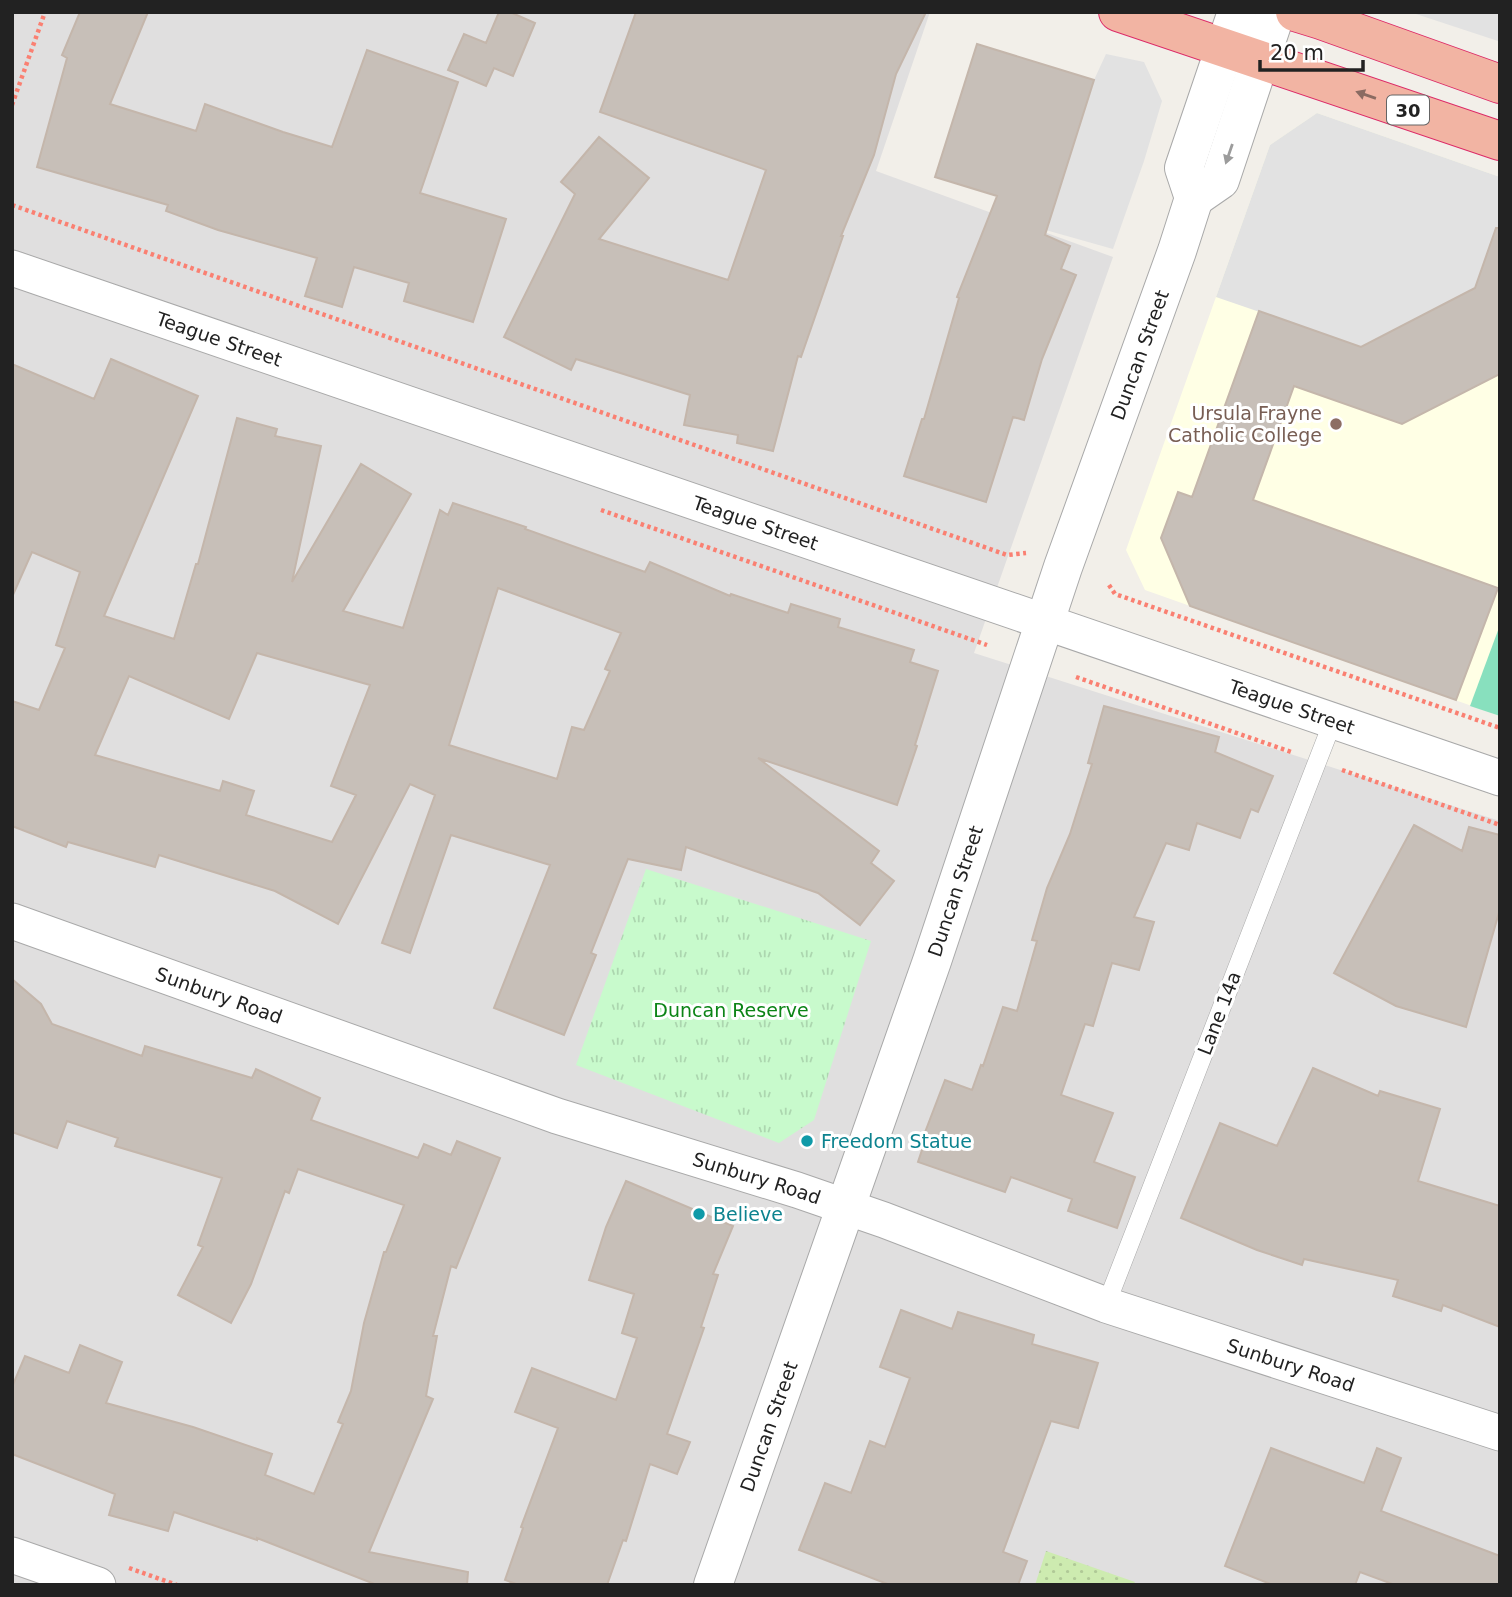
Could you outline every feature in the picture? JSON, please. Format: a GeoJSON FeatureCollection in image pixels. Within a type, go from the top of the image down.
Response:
{"type":"FeatureCollection","features":[{"type":"Feature","properties":{"kind":"highway","name":"30"},"geometry":{"type":"LineString","coordinates":[[1118,12],[1500,141]]}},
{"type":"Feature","properties":{"kind":"highway"},"geometry":{"type":"LineString","coordinates":[[1295,12],[1500,85]]}},
{"type":"Feature","properties":{"kind":"street"},"geometry":{"type":"LineString","coordinates":[[1237,12],[1184,168],[1194,198],[1220,180],[1276,12]]}},
{"type":"Feature","properties":{"kind":"street","name":"Duncan Street"},"geometry":{"type":"LineString","coordinates":[[713,1585],[847,1207],[1045,623],[1194,198]]}},
{"type":"Feature","properties":{"kind":"street","name":"Teague Street"},"geometry":{"type":"LineString","coordinates":[[12,268],[1500,778]]}},
{"type":"Feature","properties":{"kind":"street","name":"Sunbury Road"},"geometry":{"type":"LineString","coordinates":[[12,921],[556,1116],[847,1207],[1106,1305],[1500,1433]]}},
{"type":"Feature","properties":{"kind":"street"},"geometry":{"type":"LineString","coordinates":[[12,1555],[97,1585]]}},
{"type":"Feature","properties":{"kind":"lane","name":"Lane 14a"},"geometry":{"type":"LineString","coordinates":[[1106,1305],[1333,721]]}},
{"type":"Feature","properties":{"kind":"path"},"geometry":{"type":"LineString","coordinates":[[12,105],[45,12]]}},
{"type":"Feature","properties":{"kind":"path"},"geometry":{"type":"LineString","coordinates":[[12,205],[1007,555],[1026,553]]}},
{"type":"Feature","properties":{"kind":"path"},"geometry":{"type":"LineString","coordinates":[[1109,585],[1115,594],[1500,728]]}},
{"type":"Feature","properties":{"kind":"path"},"geometry":{"type":"LineString","coordinates":[[1076,677],[1500,825]]}},
{"type":"Feature","properties":{"kind":"shaded area"},"geometry":{"type":"Polygon","coordinates":[[[12,12],[930,12],[876,171],[1113,257],[974,653],[1500,821],[1500,1585],[12,1585],[12,12]]]}},
{"type":"Feature","properties":{"kind":"shaded area"},"geometry":{"type":"Polygon","coordinates":[[[1413,12],[1500,12],[1498,41],[1413,13],[1413,12]]]}},
{"type":"Feature","properties":{"kind":"shaded area"},"geometry":{"type":"Polygon","coordinates":[[[1106,54],[1144,62],[1162,101],[1113,249],[1042,229],[1094,80],[1106,54]]]}},
{"type":"Feature","properties":{"kind":"shaded area","name":"Ursula Frayne Catholic College"},"geometry":{"type":"Polygon","coordinates":[[[1317,113],[1500,177],[1500,716],[1145,590],[1126,550],[1270,145],[1317,113]]]}},
{"type":"Feature","properties":{"kind":"shaded area"},"geometry":{"type":"Polygon","coordinates":[[[1317,113],[1500,177],[1500,256],[1482,266],[1475,288],[1361,347],[1216,297],[1270,145],[1317,113]]]}},
{"type":"Feature","properties":{"kind":"green space"},"geometry":{"type":"Polygon","coordinates":[[[1500,625],[1500,716],[1470,706],[1500,625]]]}},
{"type":"Feature","properties":{"kind":"green space","name":"Duncan Reserve"},"geometry":{"type":"Polygon","coordinates":[[[646,869],[871,941],[814,1120],[779,1143],[576,1065],[646,869]]]}},
{"type":"Feature","properties":{"kind":"green space"},"geometry":{"type":"Polygon","coordinates":[[[1046,1551],[1135,1582],[1133,1585],[1035,1585],[1046,1551]]]}},
{"type":"Feature","properties":{"kind":"building"},"geometry":{"type":"Polygon","coordinates":[[[80,12],[148,12],[110,104],[196,131],[205,104],[332,147],[367,50],[458,82],[420,193],[506,219],[473,322],[404,301],[409,283],[354,267],[342,307],[305,296],[317,258],[218,230],[166,211],[168,205],[37,167],[67,58],[62,55],[80,12]]]}},
{"type":"Feature","properties":{"kind":"building"},"geometry":{"type":"Polygon","coordinates":[[[499,12],[510,12],[535,23],[513,76],[494,68],[486,86],[448,70],[464,34],[486,43],[499,12]]]}},
{"type":"Feature","properties":{"kind":"building"},"geometry":{"type":"Polygon","coordinates":[[[636,12],[926,12],[896,74],[874,155],[841,236],[801,357],[798,356],[773,451],[737,443],[738,435],[684,425],[690,395],[576,359],[571,370],[504,337],[575,194],[561,182],[599,137],[649,178],[599,239],[728,280],[766,170],[600,112],[636,12]]]}},
{"type":"Feature","properties":{"kind":"building"},"geometry":{"type":"Polygon","coordinates":[[[977,44],[1094,80],[1045,235],[1070,246],[1061,269],[1076,275],[1042,359],[1024,420],[1013,417],[986,502],[904,476],[924,419],[959,298],[957,297],[997,196],[935,177],[977,44]]]}},
{"type":"Feature","properties":{"kind":"building"},"geometry":{"type":"Polygon","coordinates":[[[1496,228],[1500,228],[1500,374],[1402,424],[1294,386],[1253,500],[1498,588],[1456,700],[1190,606],[1161,538],[1178,492],[1192,497],[1259,311],[1361,347],[1475,288],[1496,228]]]}},
{"type":"Feature","properties":{"kind":"building"},"geometry":{"type":"Polygon","coordinates":[[[111,359],[198,396],[104,616],[174,639],[198,564],[237,418],[277,429],[275,436],[321,446],[292,582],[361,464],[411,494],[343,611],[403,628],[440,510],[448,515],[453,503],[526,527],[525,529],[645,572],[650,562],[730,596],[731,594],[788,613],[791,604],[840,619],[838,627],[914,650],[910,662],[938,671],[897,805],[758,758],[879,851],[871,863],[894,881],[860,925],[818,893],[686,847],[681,870],[628,859],[591,953],[596,955],[564,1035],[494,1008],[550,865],[451,835],[410,953],[382,943],[435,795],[410,784],[338,924],[275,891],[159,855],[155,867],[68,842],[66,847],[12,826],[12,701],[39,710],[65,648],[56,645],[80,572],[32,552],[12,597],[12,364],[94,399],[111,359]],[[498,588],[449,745],[557,779],[572,727],[584,730],[610,671],[605,669],[621,633],[498,588]],[[257,653],[229,719],[129,676],[95,755],[220,791],[223,781],[254,791],[246,815],[332,842],[356,795],[331,786],[370,685],[257,653]]]}},
{"type":"Feature","properties":{"kind":"building"},"geometry":{"type":"Polygon","coordinates":[[[1104,706],[1219,737],[1215,752],[1273,776],[1258,812],[1251,809],[1240,838],[1197,823],[1189,850],[1166,843],[1134,917],[1154,922],[1139,970],[1112,963],[1093,1026],[1085,1024],[1061,1095],[1113,1113],[1094,1162],[1135,1177],[1117,1228],[1068,1211],[1072,1199],[1011,1177],[1005,1192],[918,1162],[927,1135],[924,1135],[945,1080],[972,1090],[1003,1007],[1017,1011],[1037,941],[1032,940],[1047,888],[1070,834],[1092,764],[1088,763],[1104,706]]]}},
{"type":"Feature","properties":{"kind":"building"},"geometry":{"type":"Polygon","coordinates":[[[1414,825],[1462,851],[1469,827],[1500,835],[1500,909],[1466,1027],[1396,1006],[1334,973],[1414,825]]]}},
{"type":"Feature","properties":{"kind":"building"},"geometry":{"type":"Polygon","coordinates":[[[12,979],[41,1004],[52,1024],[142,1056],[145,1046],[252,1078],[256,1069],[320,1098],[311,1120],[418,1158],[424,1144],[451,1155],[457,1141],[500,1158],[456,1268],[451,1266],[433,1336],[437,1336],[426,1396],[433,1399],[369,1552],[468,1572],[467,1585],[377,1585],[257,1538],[174,1512],[168,1531],[109,1515],[115,1494],[12,1454],[12,1387],[25,1356],[69,1373],[80,1345],[122,1362],[106,1403],[193,1427],[272,1454],[265,1475],[314,1494],[343,1424],[338,1422],[351,1391],[364,1323],[384,1252],[404,1205],[298,1169],[289,1193],[285,1191],[251,1284],[231,1323],[178,1295],[203,1247],[198,1245],[222,1178],[115,1146],[118,1138],[67,1121],[57,1148],[12,1132],[12,979]]]}},
{"type":"Feature","properties":{"kind":"building"},"geometry":{"type":"Polygon","coordinates":[[[1313,1068],[1378,1096],[1380,1091],[1440,1109],[1418,1181],[1500,1206],[1500,1327],[1443,1305],[1441,1311],[1393,1296],[1398,1280],[1304,1259],[1302,1265],[1257,1250],[1181,1218],[1220,1123],[1277,1146],[1313,1068]]]}},
{"type":"Feature","properties":{"kind":"building"},"geometry":{"type":"Polygon","coordinates":[[[626,1181],[733,1226],[713,1274],[718,1275],[701,1327],[704,1328],[667,1434],[690,1442],[677,1474],[650,1464],[626,1541],[623,1540],[607,1585],[519,1585],[505,1580],[523,1528],[521,1527],[558,1428],[515,1412],[532,1368],[616,1400],[637,1338],[622,1333],[634,1294],[589,1280],[606,1227],[626,1181]]]}},
{"type":"Feature","properties":{"kind":"building"},"geometry":{"type":"Polygon","coordinates":[[[901,1310],[952,1329],[958,1312],[1034,1335],[1032,1344],[1098,1363],[1078,1428],[1051,1421],[1003,1552],[1027,1561],[1018,1585],[890,1585],[799,1550],[825,1483],[851,1493],[870,1441],[885,1447],[910,1378],[880,1367],[901,1310]]]}},
{"type":"Feature","properties":{"kind":"building"},"geometry":{"type":"Polygon","coordinates":[[[1271,1448],[1364,1483],[1377,1448],[1401,1458],[1381,1511],[1500,1556],[1500,1585],[1395,1585],[1360,1572],[1355,1585],[1273,1585],[1225,1566],[1271,1448]]]}},
{"type":"Feature","properties":{"kind":"place","name":"Ursula Frayne Catholic College"},"geometry":{"type":"Point","coordinates":[1336,424]}},
{"type":"Feature","properties":{"kind":"place","name":"Freedom Statue"},"geometry":{"type":"Point","coordinates":[807,1141]}},
{"type":"Feature","properties":{"kind":"place","name":"Believe"},"geometry":{"type":"Point","coordinates":[699,1214]}}]}
